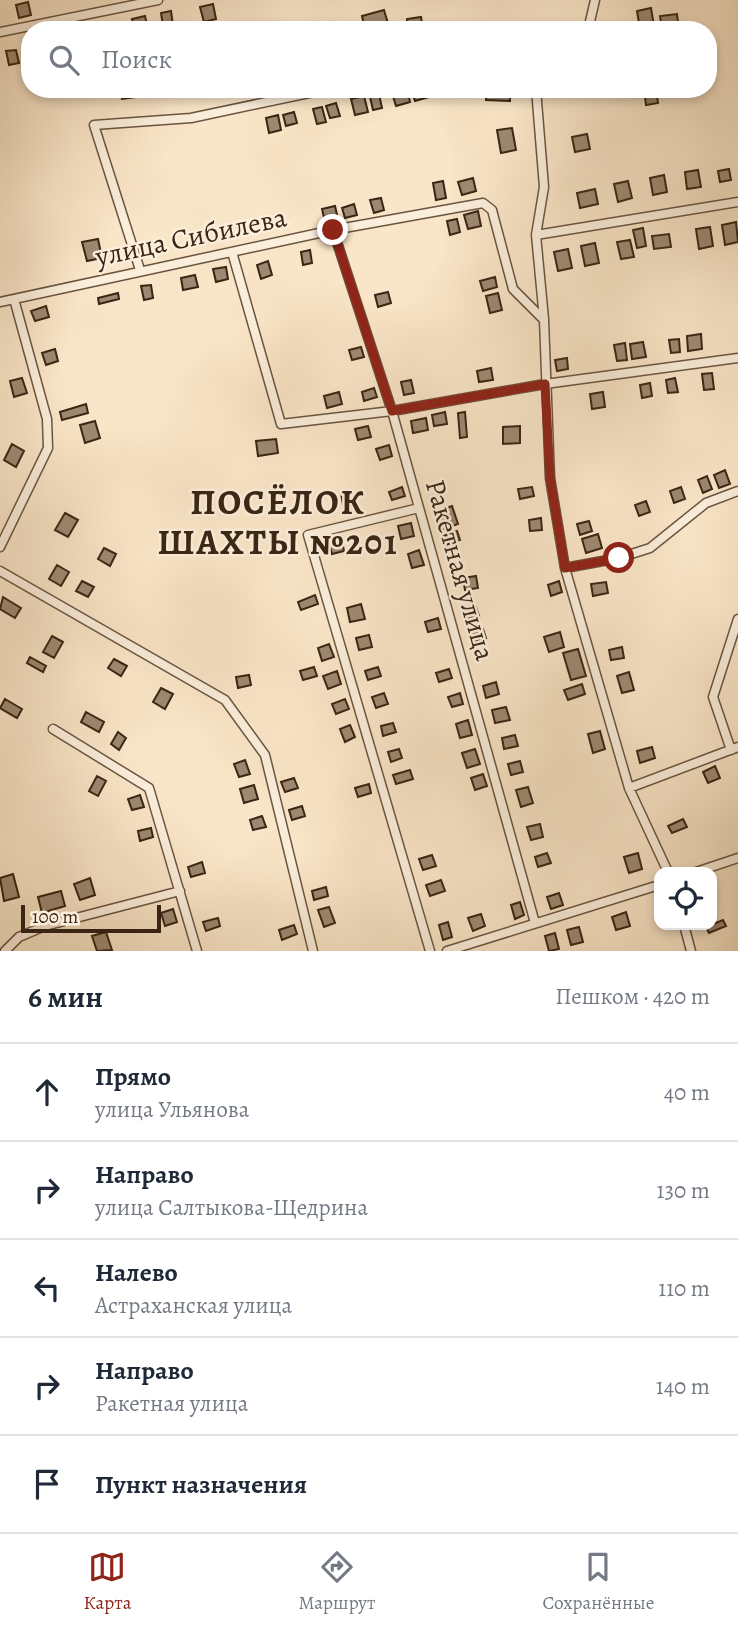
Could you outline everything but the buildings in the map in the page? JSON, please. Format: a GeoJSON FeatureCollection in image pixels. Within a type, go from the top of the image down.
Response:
{"type":"FeatureCollection","features":[{"type":"Feature","properties":{"kind":"street"},"geometry":{"type":"LineString","coordinates":[[54,21],[158,0]]}},
{"type":"Feature","properties":{"kind":"street"},"geometry":{"type":"LineString","coordinates":[[590,21],[595,0]]}},
{"type":"Feature","properties":{"kind":"street"},"geometry":{"type":"LineString","coordinates":[[0,32],[21,28]]}},
{"type":"Feature","properties":{"kind":"street"},"geometry":{"type":"LineString","coordinates":[[140,270],[93,125],[191,118],[285,98]]}},
{"type":"Feature","properties":{"kind":"street"},"geometry":{"type":"LineString","coordinates":[[537,98],[544,187],[536,235],[544,320],[550,478],[565,568],[629,788],[666,867]]}},
{"type":"Feature","properties":{"kind":"street"},"geometry":{"type":"LineString","coordinates":[[536,235],[738,202]]}},
{"type":"Feature","properties":{"kind":"street","name":"улица Сибилева"},"geometry":{"type":"LineString","coordinates":[[0,302],[333,230],[483,203],[492,210],[513,289],[544,320]]}},
{"type":"Feature","properties":{"kind":"street","name":"Ракетная улица"},"geometry":{"type":"LineString","coordinates":[[333,230],[392,411],[535,923]]}},
{"type":"Feature","properties":{"kind":"street"},"geometry":{"type":"LineString","coordinates":[[232,252],[281,424],[392,411],[545,384],[738,358]]}},
{"type":"Feature","properties":{"kind":"street"},"geometry":{"type":"LineString","coordinates":[[0,547],[47,448],[47,419],[14,299]]}},
{"type":"Feature","properties":{"kind":"street"},"geometry":{"type":"LineString","coordinates":[[565,568],[619,558],[650,548],[706,503],[738,491]]}},
{"type":"Feature","properties":{"kind":"street"},"geometry":{"type":"LineString","coordinates":[[419,508],[308,535],[430,951]]}},
{"type":"Feature","properties":{"kind":"street"},"geometry":{"type":"LineString","coordinates":[[0,571],[225,700],[265,755],[313,951]]}},
{"type":"Feature","properties":{"kind":"street"},"geometry":{"type":"LineString","coordinates":[[629,788],[734,748],[713,697],[738,619]]}},
{"type":"Feature","properties":{"kind":"street"},"geometry":{"type":"LineString","coordinates":[[53,729],[149,788],[197,951]]}},
{"type":"Feature","properties":{"kind":"street"},"geometry":{"type":"LineString","coordinates":[[711,867],[738,858]]}},
{"type":"Feature","properties":{"kind":"street"},"geometry":{"type":"LineString","coordinates":[[447,951],[654,887]]}},
{"type":"Feature","properties":{"kind":"street"},"geometry":{"type":"LineString","coordinates":[[5,951],[19,937],[45,926],[180,891]]}},
{"type":"Feature","properties":{"kind":"street"},"geometry":{"type":"LineString","coordinates":[[685,930],[691,951]]}},
{"type":"Feature","properties":{"kind":"district","name":"ПОСЁЛОК ШАХТЫ №201"},"geometry":{"type":"Point","coordinates":[278,522]}},
{"type":"Feature","properties":{"kind":"route"},"geometry":{"type":"LineString","coordinates":[[333,230],[392,411],[545,384],[550,478],[565,568],[619,558]]}}]}
